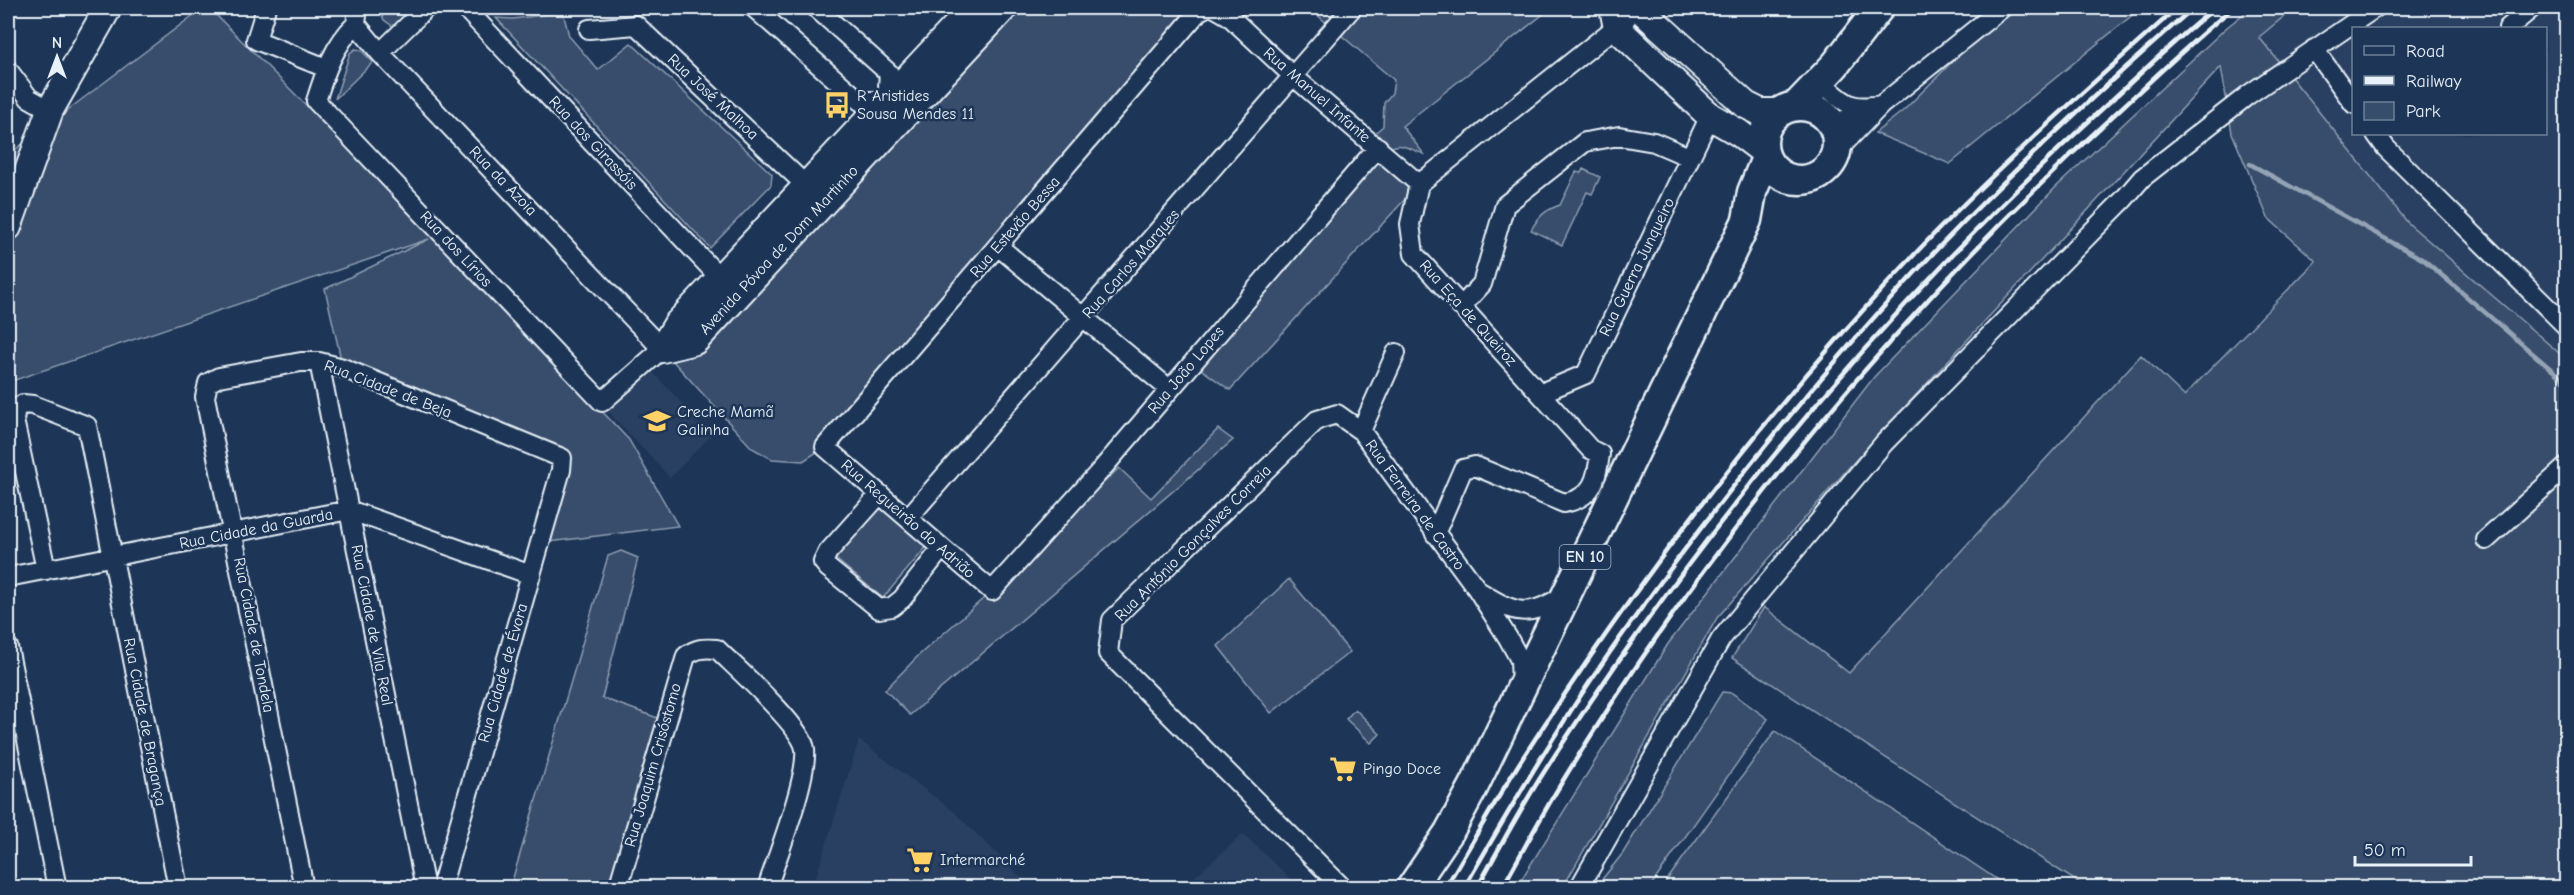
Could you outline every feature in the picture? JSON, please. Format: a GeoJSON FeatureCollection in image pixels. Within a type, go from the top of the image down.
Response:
{"type":"FeatureCollection","features":[{"type":"Feature","properties":{"kind":"main road","name":"EN 10"},"geometry":{"type":"LineString","coordinates":[[1747,220],[1752,192],[1765,155],[1765,131],[1771,119],[1787,109],[1829,97],[1879,8]]}},
{"type":"Feature","properties":{"kind":"main road"},"geometry":{"type":"LineString","coordinates":[[1765,155],[1775,171],[1787,178],[1804,180],[1826,170],[1836,152],[1837,139],[1829,97],[1815,109],[1787,109]]}},
{"type":"Feature","properties":{"kind":"main road","name":"EN 10"},"geometry":{"type":"LineString","coordinates":[[1411,888],[1449,832],[1474,786],[1747,220],[1772,191],[1787,178]]}},
{"type":"Feature","properties":{"kind":"street"},"geometry":{"type":"LineString","coordinates":[[266,8],[256,40],[326,68]]}},
{"type":"Feature","properties":{"kind":"street"},"geometry":{"type":"LineString","coordinates":[[380,53],[426,8]]}},
{"type":"Feature","properties":{"kind":"street","name":"Rua dos Girassóis"},"geometry":{"type":"LineString","coordinates":[[465,8],[721,279]]}},
{"type":"Feature","properties":{"kind":"street"},"geometry":{"type":"LineString","coordinates":[[754,8],[860,101],[895,108],[889,73],[816,8]]}},
{"type":"Feature","properties":{"kind":"street","name":"Avenida Póvoa de Dom Martinho"},"geometry":{"type":"LineString","coordinates":[[662,349],[694,341],[816,194],[895,108],[968,16],[1004,8]]}},
{"type":"Feature","properties":{"kind":"street","name":"Rua Estevão Bessa"},"geometry":{"type":"LineString","coordinates":[[825,447],[999,247],[1199,11],[1205,8]]}},
{"type":"Feature","properties":{"kind":"street","name":"Rua Manuel Infante"},"geometry":{"type":"LineString","coordinates":[[1215,8],[1229,16],[1293,75],[1419,184]]}},
{"type":"Feature","properties":{"kind":"street","name":"Rua Carlos Marques"},"geometry":{"type":"LineString","coordinates":[[908,518],[1352,8]]}},
{"type":"Feature","properties":{"kind":"street"},"geometry":{"type":"LineString","coordinates":[[1419,184],[1615,18],[1638,8],[1746,105],[1760,112],[1787,109]]}},
{"type":"Feature","properties":{"kind":"street"},"geometry":{"type":"LineString","coordinates":[[1836,152],[1881,105],[2002,8]]}},
{"type":"Feature","properties":{"kind":"street"},"geometry":{"type":"LineString","coordinates":[[1579,888],[1721,639],[1884,443],[2142,178],[2248,95],[2375,8]]}},
{"type":"Feature","properties":{"kind":"street"},"geometry":{"type":"LineString","coordinates":[[2509,27],[2532,8]]}},
{"type":"Feature","properties":{"kind":"street"},"geometry":{"type":"LineString","coordinates":[[8,227],[50,110],[105,9]]}},
{"type":"Feature","properties":{"kind":"street","name":"Rua dos Lírios"},"geometry":{"type":"LineString","coordinates":[[357,16],[326,68],[316,101],[602,402],[662,349]]}},
{"type":"Feature","properties":{"kind":"street","name":"Rua da Azoia"},"geometry":{"type":"LineString","coordinates":[[357,16],[380,53],[662,349]]}},
{"type":"Feature","properties":{"kind":"street"},"geometry":{"type":"LineString","coordinates":[[1615,18],[1710,116],[1739,133],[1765,155]]}},
{"type":"Feature","properties":{"kind":"street","name":"Rua José Malhoa"},"geometry":{"type":"LineString","coordinates":[[589,29],[636,25],[816,194]]}},
{"type":"Feature","properties":{"kind":"street"},"geometry":{"type":"LineString","coordinates":[[2314,49],[2352,101]]}},
{"type":"Feature","properties":{"kind":"street"},"geometry":{"type":"LineString","coordinates":[[8,70],[29,98],[50,110]]}},
{"type":"Feature","properties":{"kind":"street"},"geometry":{"type":"LineString","coordinates":[[1829,97],[1863,108],[1881,105]]}},
{"type":"Feature","properties":{"kind":"street"},"geometry":{"type":"LineString","coordinates":[[1829,97],[1845,120],[1881,105]]}},
{"type":"Feature","properties":{"kind":"street","name":"Rua Guerra Junqueiro"},"geometry":{"type":"LineString","coordinates":[[1541,393],[1586,374],[1710,116]]}},
{"type":"Feature","properties":{"kind":"street"},"geometry":{"type":"LineString","coordinates":[[1461,307],[1482,284],[1505,205],[1585,142],[1619,136],[1661,144],[1689,158]]}},
{"type":"Feature","properties":{"kind":"street"},"geometry":{"type":"LineString","coordinates":[[2381,136],[2566,326]]}},
{"type":"Feature","properties":{"kind":"street","name":"Rua João Lopes"},"geometry":{"type":"LineString","coordinates":[[992,591],[1170,389],[1378,147]]}},
{"type":"Feature","properties":{"kind":"street","name":"Rua Eça de Queiroz"},"geometry":{"type":"LineString","coordinates":[[1419,184],[1410,224],[1414,254],[1590,448],[1600,454],[1597,477],[1586,495],[1576,501],[1564,503],[1475,466],[1463,469],[1435,534]]}},
{"type":"Feature","properties":{"kind":"street","name":"Avenida Póvoa de Dom Martinho"},"geometry":{"type":"LineString","coordinates":[[662,349],[677,324],[721,279],[816,194]]}},
{"type":"Feature","properties":{"kind":"street"},"geometry":{"type":"LineString","coordinates":[[999,247],[1170,389]]}},
{"type":"Feature","properties":{"kind":"street","name":"Rua Ferreira de Castro"},"geometry":{"type":"LineString","coordinates":[[1396,353],[1361,431],[1477,589],[1520,660],[1522,688]]}},
{"type":"Feature","properties":{"kind":"street","name":"Rua Cidade de Beja"},"geometry":{"type":"LineString","coordinates":[[208,383],[219,377],[301,362],[319,362],[343,368],[562,458]]}},
{"type":"Feature","properties":{"kind":"street","name":"Rua Cidade de Vila Real"},"geometry":{"type":"LineString","coordinates":[[319,362],[425,888]]}},
{"type":"Feature","properties":{"kind":"street","name":"Rua Cidade de Tondela"},"geometry":{"type":"LineString","coordinates":[[208,383],[204,396],[234,534],[304,888]]}},
{"type":"Feature","properties":{"kind":"street","name":"Rua Cidade de Bragança"},"geometry":{"type":"LineString","coordinates":[[46,570],[14,420],[16,409],[23,404],[33,405],[87,426],[178,888]]}},
{"type":"Feature","properties":{"kind":"street","name":"Rua António Gonçalves Correia"},"geometry":{"type":"LineString","coordinates":[[1343,888],[1108,653],[1112,620],[1317,420],[1337,414],[1361,431]]}},
{"type":"Feature","properties":{"kind":"street","name":"Rua Regueirão do Adrião"},"geometry":{"type":"LineString","coordinates":[[825,447],[992,591]]}},
{"type":"Feature","properties":{"kind":"street","name":"Rua Cidade de Évora"},"geometry":{"type":"LineString","coordinates":[[441,888],[561,470],[562,458]]}},
{"type":"Feature","properties":{"kind":"street"},"geometry":{"type":"LineString","coordinates":[[2486,540],[2566,467]]}},
{"type":"Feature","properties":{"kind":"street"},"geometry":{"type":"LineString","coordinates":[[880,494],[828,552],[823,561],[828,568],[879,609],[892,607],[902,599],[942,548]]}},
{"type":"Feature","properties":{"kind":"street","name":"Rua Cidade da Guarda"},"geometry":{"type":"LineString","coordinates":[[8,577],[349,510],[531,575]]}},
{"type":"Feature","properties":{"kind":"street","name":"Rua Ferreira de Castro"},"geometry":{"type":"LineString","coordinates":[[1477,589],[1502,606],[1522,611],[1545,608],[1567,594]]}},
{"type":"Feature","properties":{"kind":"street"},"geometry":{"type":"LineString","coordinates":[[8,647],[57,888]]}},
{"type":"Feature","properties":{"kind":"street","name":"Rua Joaquim Crisóstomo"},"geometry":{"type":"LineString","coordinates":[[618,888],[686,656],[696,649],[717,649],[796,729],[805,748],[804,769],[767,888]]}},
{"type":"Feature","properties":{"kind":"street"},"geometry":{"type":"LineString","coordinates":[[1320,888],[1324,869]]}},
{"type":"Feature","properties":{"kind":"shaded area"},"geometry":{"type":"Polygon","coordinates":[[[2294,8],[2566,8],[2566,359],[2408,223],[2259,36],[2294,8]]]}},
{"type":"Feature","properties":{"kind":"shaded area","name":"Creche Mamã Galinha"},"geometry":{"type":"Polygon","coordinates":[[[650,369],[711,435],[670,478],[604,407],[650,369]]]}},
{"type":"Feature","properties":{"kind":"shaded area"},"geometry":{"type":"Polygon","coordinates":[[[859,740],[952,810],[1031,887],[813,887],[859,740]]]}},
{"type":"Feature","properties":{"kind":"shaded area"},"geometry":{"type":"Polygon","coordinates":[[[1243,834],[1299,887],[1183,887],[1243,834]]]}},
{"type":"Feature","properties":{"kind":"green space"},"geometry":{"type":"Polygon","coordinates":[[[203,8],[209,8],[437,236],[629,440],[678,526],[540,543],[561,458],[343,368],[325,289],[429,239],[15,380],[8,372],[8,155],[203,8]]]}},
{"type":"Feature","properties":{"kind":"green space"},"geometry":{"type":"Polygon","coordinates":[[[379,8],[412,8],[394,27],[384,20],[379,8]]]}},
{"type":"Feature","properties":{"kind":"green space"},"geometry":{"type":"Polygon","coordinates":[[[1004,8],[1207,8],[825,447],[803,461],[772,459],[752,448],[662,349],[1004,8]]]}},
{"type":"Feature","properties":{"kind":"green space"},"geometry":{"type":"Polygon","coordinates":[[[1309,8],[1551,8],[1402,126],[1424,154],[1399,145],[1384,153],[1368,139],[1383,126],[1384,103],[1392,93],[1394,80],[1309,8]]]}},
{"type":"Feature","properties":{"kind":"green space"},"geometry":{"type":"Polygon","coordinates":[[[2006,8],[2141,8],[1950,164],[1875,133],[1904,110],[2006,8]]]}},
{"type":"Feature","properties":{"kind":"green space"},"geometry":{"type":"Polygon","coordinates":[[[2251,8],[2294,8],[2259,37],[2408,223],[2566,359],[2566,887],[2085,887],[1732,658],[1764,607],[1849,673],[2141,355],[2184,396],[2316,261],[2268,218],[2232,133],[2221,67],[1852,464],[1717,618],[1563,887],[1516,888],[1668,644],[1874,377],[2055,188],[2227,27],[2251,8]]]}},
{"type":"Feature","properties":{"kind":"green space"},"geometry":{"type":"Polygon","coordinates":[[[563,12],[569,36],[598,70],[631,43],[772,174],[771,185],[710,248],[496,18],[513,19],[563,12]]]}},
{"type":"Feature","properties":{"kind":"green space"},"geometry":{"type":"Polygon","coordinates":[[[355,49],[361,50],[373,62],[335,99],[350,53],[355,49]]]}},
{"type":"Feature","properties":{"kind":"green space"},"geometry":{"type":"Polygon","coordinates":[[[1375,152],[1419,184],[1230,390],[1201,369],[1375,152]]]}},
{"type":"Feature","properties":{"kind":"green space"},"geometry":{"type":"Polygon","coordinates":[[[1583,169],[1600,177],[1592,194],[1587,192],[1562,245],[1531,230],[1543,214],[1560,205],[1576,172],[1581,173],[1583,169]]]}},
{"type":"Feature","properties":{"kind":"green space"},"geometry":{"type":"Polygon","coordinates":[[[1218,429],[1233,440],[910,715],[885,690],[919,655],[992,591],[1119,468],[1151,498],[1218,429]]]}},
{"type":"Feature","properties":{"kind":"green space"},"geometry":{"type":"Polygon","coordinates":[[[878,501],[929,544],[883,598],[832,556],[878,501]]]}},
{"type":"Feature","properties":{"kind":"green space"},"geometry":{"type":"Polygon","coordinates":[[[621,551],[638,558],[602,698],[666,721],[614,887],[510,888],[608,556],[621,551]]]}},
{"type":"Feature","properties":{"kind":"green space"},"geometry":{"type":"Polygon","coordinates":[[[1289,579],[1350,652],[1271,713],[1218,646],[1289,579]]]}},
{"type":"Feature","properties":{"kind":"green space"},"geometry":{"type":"Polygon","coordinates":[[[1722,692],[1732,693],[1768,719],[1650,887],[1596,887],[1623,853],[1722,692]]]}},
{"type":"Feature","properties":{"kind":"green space"},"geometry":{"type":"Polygon","coordinates":[[[1355,709],[1380,734],[1371,743],[1346,719],[1355,709]]]}},
{"type":"Feature","properties":{"kind":"green space"},"geometry":{"type":"Polygon","coordinates":[[[1775,731],[2008,887],[1662,887],[1775,731]]]}},
{"type":"Feature","properties":{"kind":"waterway"},"geometry":{"type":"LineString","coordinates":[[2250,164],[2424,260],[2566,382]]}},
{"type":"Feature","properties":{"kind":"railway"},"geometry":{"type":"LineString","coordinates":[[1445,888],[1512,775],[1615,621],[1714,488],[1766,423],[1875,297],[1932,236],[2022,148],[2177,8]]}},
{"type":"Feature","properties":{"kind":"railway"},"geometry":{"type":"LineString","coordinates":[[1464,888],[1544,754],[1607,656],[1740,477],[1779,429],[1858,335],[1971,214],[2064,124],[2193,8]]}},
{"type":"Feature","properties":{"kind":"railway"},"geometry":{"type":"LineString","coordinates":[[1477,888],[1535,786],[1604,681],[1733,506],[1802,422],[1947,260],[2024,183],[2158,57],[2215,8]]}},
{"type":"Feature","properties":{"kind":"railway"},"geometry":{"type":"LineString","coordinates":[[1502,888],[1559,787],[1617,695],[1745,516],[1814,430],[1886,346],[2038,187],[2174,59],[2233,8]]}},
{"type":"Feature","properties":{"kind":"place","name":"R Aristides Sousa Mendes 11"},"geometry":{"type":"Point","coordinates":[837,105]}},
{"type":"Feature","properties":{"kind":"place","name":"Creche Mamã Galinha"},"geometry":{"type":"Point","coordinates":[657,421]}},
{"type":"Feature","properties":{"kind":"place","name":"Pingo Doce"},"geometry":{"type":"Point","coordinates":[1343,769]}},
{"type":"Feature","properties":{"kind":"place","name":"Intermarché"},"geometry":{"type":"Point","coordinates":[920,860]}}]}
